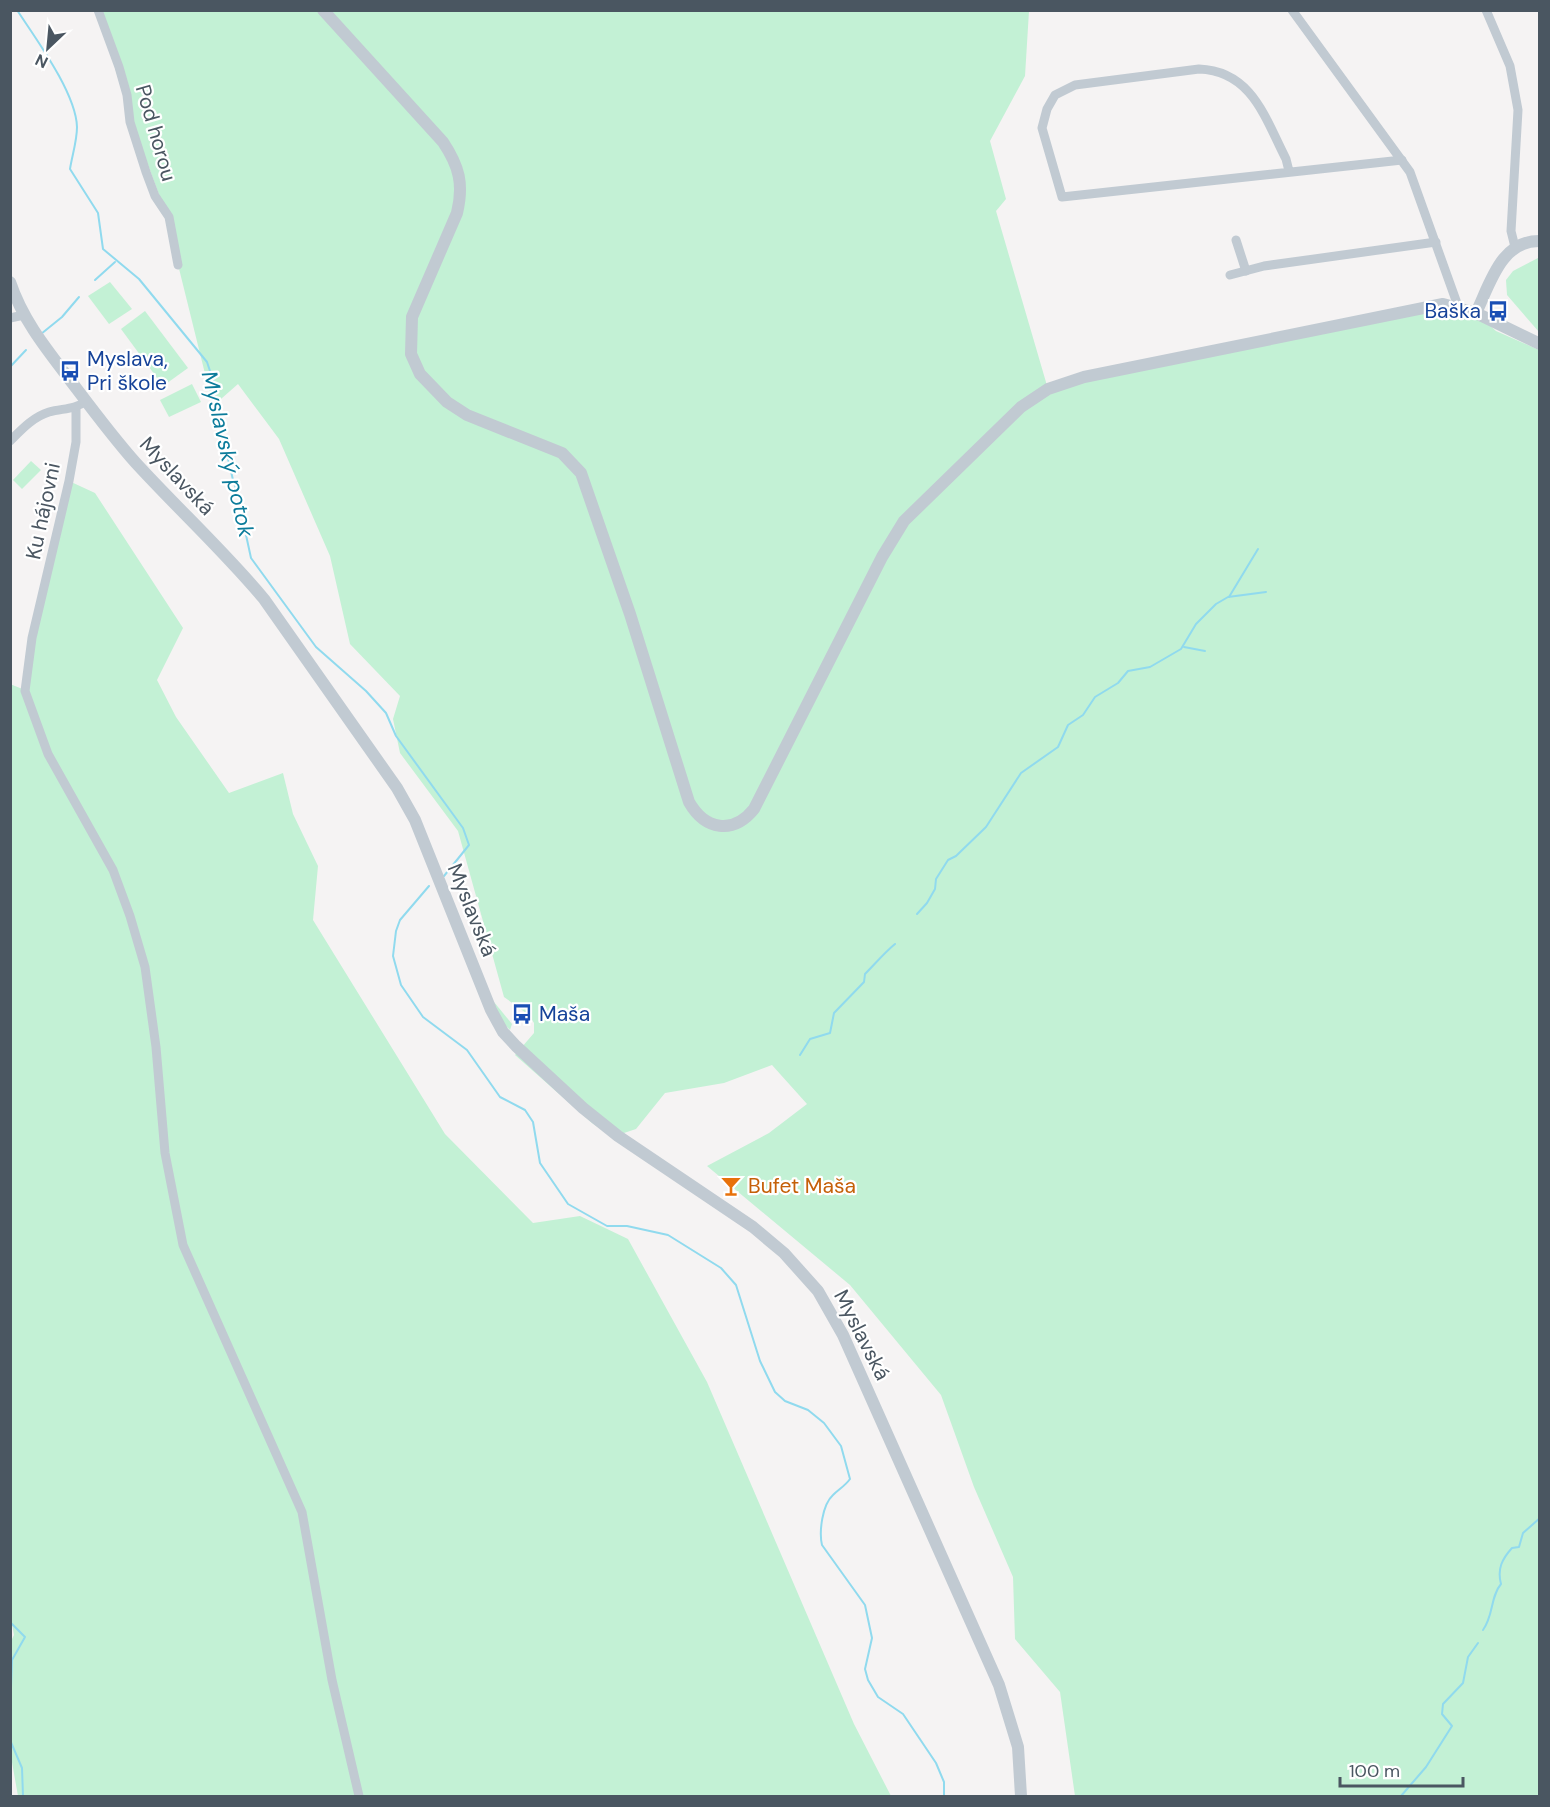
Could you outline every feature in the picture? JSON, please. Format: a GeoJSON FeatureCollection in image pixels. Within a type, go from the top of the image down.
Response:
{"type":"FeatureCollection","features":[{"type":"Feature","properties":{"kind":"street","name":"Pod horou"},"geometry":{"type":"LineString","coordinates":[[98,10],[119,67],[127,95],[130,122],[148,179],[169,217],[178,265]]}},
{"type":"Feature","properties":{"kind":"street"},"geometry":{"type":"LineString","coordinates":[[323,10],[443,142],[454,158],[461,177],[461,196],[457,213],[412,317],[411,354],[420,374],[447,402],[467,415],[562,453],[581,473],[630,614],[689,802],[700,818],[714,826],[733,826],[744,819],[754,808],[882,556],[904,521],[1021,407],[1038,394],[1084,378],[1254,341],[1443,304],[1458,306],[1476,313],[1539,344]]}},
{"type":"Feature","properties":{"kind":"street"},"geometry":{"type":"LineString","coordinates":[[1292,10],[1410,172],[1458,306]]}},
{"type":"Feature","properties":{"kind":"street"},"geometry":{"type":"LineString","coordinates":[[1486,10],[1510,66],[1517,99],[1518,141],[1510,231],[1515,247]]}},
{"type":"Feature","properties":{"kind":"street"},"geometry":{"type":"LineString","coordinates":[[1289,171],[1277,141],[1249,92],[1235,78],[1218,71],[1199,69],[1075,85],[1055,95],[1044,116],[1043,134],[1062,196],[1402,160]]}},
{"type":"Feature","properties":{"kind":"street"},"geometry":{"type":"LineString","coordinates":[[1236,240],[1246,271]]}},
{"type":"Feature","properties":{"kind":"street"},"geometry":{"type":"LineString","coordinates":[[1476,313],[1500,262],[1515,247],[1539,241]]}},
{"type":"Feature","properties":{"kind":"street"},"geometry":{"type":"LineString","coordinates":[[1230,275],[1436,242]]}},
{"type":"Feature","properties":{"kind":"street","name":"Myslavská"},"geometry":{"type":"LineString","coordinates":[[10,282],[24,315],[81,405],[242,572],[264,599],[397,789],[415,820],[491,1010],[503,1032],[583,1108],[612,1131],[769,1239],[801,1270],[818,1291],[843,1335],[1008,1710],[1018,1747],[1021,1797]]}},
{"type":"Feature","properties":{"kind":"street"},"geometry":{"type":"LineString","coordinates":[[10,318],[24,315]]}},
{"type":"Feature","properties":{"kind":"street"},"geometry":{"type":"LineString","coordinates":[[10,441],[40,416],[81,405]]}},
{"type":"Feature","properties":{"kind":"street","name":"Ku hájovni"},"geometry":{"type":"LineString","coordinates":[[81,405],[69,481],[32,638],[25,691],[48,754],[112,870],[130,916],[145,967],[156,1047],[165,1154],[183,1245],[302,1512],[332,1680],[359,1797]]}},
{"type":"Feature","properties":{"kind":"green space"},"geometry":{"type":"Polygon","coordinates":[[[98,11],[1029,11],[1025,76],[990,141],[1006,199],[996,211],[1048,389],[1443,304],[1476,313],[1496,331],[1539,350],[1539,1796],[1075,1796],[1060,1692],[1015,1639],[1013,1577],[974,1487],[941,1395],[850,1285],[707,1166],[769,1133],[807,1104],[772,1065],[724,1083],[665,1093],[636,1129],[612,1137],[592,1123],[515,1055],[534,1033],[534,1023],[529,1015],[504,997],[458,831],[400,753],[393,719],[400,696],[350,644],[330,556],[279,439],[238,384],[213,406],[164,208],[128,111],[98,11]]]}},
{"type":"Feature","properties":{"kind":"green space"},"geometry":{"type":"Polygon","coordinates":[[[1538,258],[1540,260],[1539,332],[1507,295],[1506,280],[1513,271],[1538,258]]]}},
{"type":"Feature","properties":{"kind":"green space"},"geometry":{"type":"Polygon","coordinates":[[[110,282],[132,309],[109,324],[88,296],[110,282]]]}},
{"type":"Feature","properties":{"kind":"green space"},"geometry":{"type":"Polygon","coordinates":[[[145,311],[188,368],[163,386],[121,329],[145,311]]]}},
{"type":"Feature","properties":{"kind":"green space"},"geometry":{"type":"Polygon","coordinates":[[[192,384],[201,402],[169,417],[160,400],[192,384]]]}},
{"type":"Feature","properties":{"kind":"green space"},"geometry":{"type":"Polygon","coordinates":[[[31,461],[41,470],[22,489],[13,480],[31,461]]]}},
{"type":"Feature","properties":{"kind":"green space"},"geometry":{"type":"Polygon","coordinates":[[[69,481],[95,493],[183,628],[157,680],[176,717],[229,793],[283,773],[293,814],[318,866],[313,920],[445,1134],[533,1223],[580,1216],[628,1239],[707,1382],[854,1724],[891,1796],[18,1796],[10,1751],[10,1643],[14,1635],[10,1614],[10,684],[25,690],[69,481]]]}},
{"type":"Feature","properties":{"kind":"green space"},"geometry":{"type":"Polygon","coordinates":[[[494,1002],[512,1024],[510,1030],[498,1018],[494,1002]]]}},
{"type":"Feature","properties":{"kind":"waterway","name":"Myslavský potok"},"geometry":{"type":"LineString","coordinates":[[17,10],[54,67],[70,98],[77,127],[70,169],[98,213],[103,249],[139,279],[207,362],[214,383],[216,407],[233,480],[246,517],[246,535],[251,558],[316,647],[366,691],[386,713],[396,736],[463,828],[469,845],[444,876]]}},
{"type":"Feature","properties":{"kind":"waterway"},"geometry":{"type":"LineString","coordinates":[[95,280],[115,262]]}},
{"type":"Feature","properties":{"kind":"waterway"},"geometry":{"type":"LineString","coordinates":[[41,334],[62,317],[79,297]]}},
{"type":"Feature","properties":{"kind":"waterway"},"geometry":{"type":"LineString","coordinates":[[10,367],[26,350]]}},
{"type":"Feature","properties":{"kind":"waterway"},"geometry":{"type":"LineString","coordinates":[[1229,597],[1258,549]]}},
{"type":"Feature","properties":{"kind":"waterway"},"geometry":{"type":"LineString","coordinates":[[917,914],[927,903],[935,889],[936,879],[948,860],[956,856],[986,827],[1021,773],[1058,747],[1068,725],[1083,715],[1095,697],[1118,683],[1128,671],[1150,667],[1181,649],[1196,624],[1216,604],[1228,597],[1266,592]]}},
{"type":"Feature","properties":{"kind":"waterway"},"geometry":{"type":"LineString","coordinates":[[1184,647],[1205,651]]}},
{"type":"Feature","properties":{"kind":"waterway","name":"Myslavský potok"},"geometry":{"type":"LineString","coordinates":[[429,886],[400,920],[396,931],[393,956],[401,985],[423,1017],[467,1050],[500,1097],[525,1110],[533,1122],[540,1163],[568,1204],[607,1226],[627,1226],[668,1235],[721,1268],[736,1285],[760,1361],[775,1392],[785,1401],[808,1410],[824,1423],[841,1446],[850,1479],[829,1499],[826,1505],[821,1526],[822,1545],[865,1605],[872,1638],[865,1669],[868,1680],[878,1697],[903,1714],[936,1763],[944,1782],[944,1796]]}},
{"type":"Feature","properties":{"kind":"waterway"},"geometry":{"type":"LineString","coordinates":[[800,1055],[810,1039],[830,1033],[834,1013],[864,982],[865,974],[895,944]]}},
{"type":"Feature","properties":{"kind":"waterway"},"geometry":{"type":"LineString","coordinates":[[1483,1630],[1501,1584],[1500,1569],[1503,1560],[1512,1548],[1519,1547],[1523,1533],[1540,1518]]}},
{"type":"Feature","properties":{"kind":"waterway"},"geometry":{"type":"LineString","coordinates":[[10,1622],[25,1637],[12,1660],[10,1714]]}},
{"type":"Feature","properties":{"kind":"waterway"},"geometry":{"type":"LineString","coordinates":[[1401,1796],[1426,1767],[1452,1726],[1442,1714],[1443,1704],[1463,1683],[1468,1657],[1478,1643]]}},
{"type":"Feature","properties":{"kind":"waterway"},"geometry":{"type":"LineString","coordinates":[[10,1720],[10,1730]]}},
{"type":"Feature","properties":{"kind":"waterway"},"geometry":{"type":"LineString","coordinates":[[10,1740],[22,1768],[23,1796]]}},
{"type":"Feature","properties":{"kind":"place","name":"Baška"},"geometry":{"type":"Point","coordinates":[1498,311]}},
{"type":"Feature","properties":{"kind":"place","name":"Myslava, Pri škole"},"geometry":{"type":"Point","coordinates":[70,371]}},
{"type":"Feature","properties":{"kind":"place","name":"Maša"},"geometry":{"type":"Point","coordinates":[522,1014]}},
{"type":"Feature","properties":{"kind":"place","name":"Bufet Maša"},"geometry":{"type":"Point","coordinates":[731,1186]}}]}
